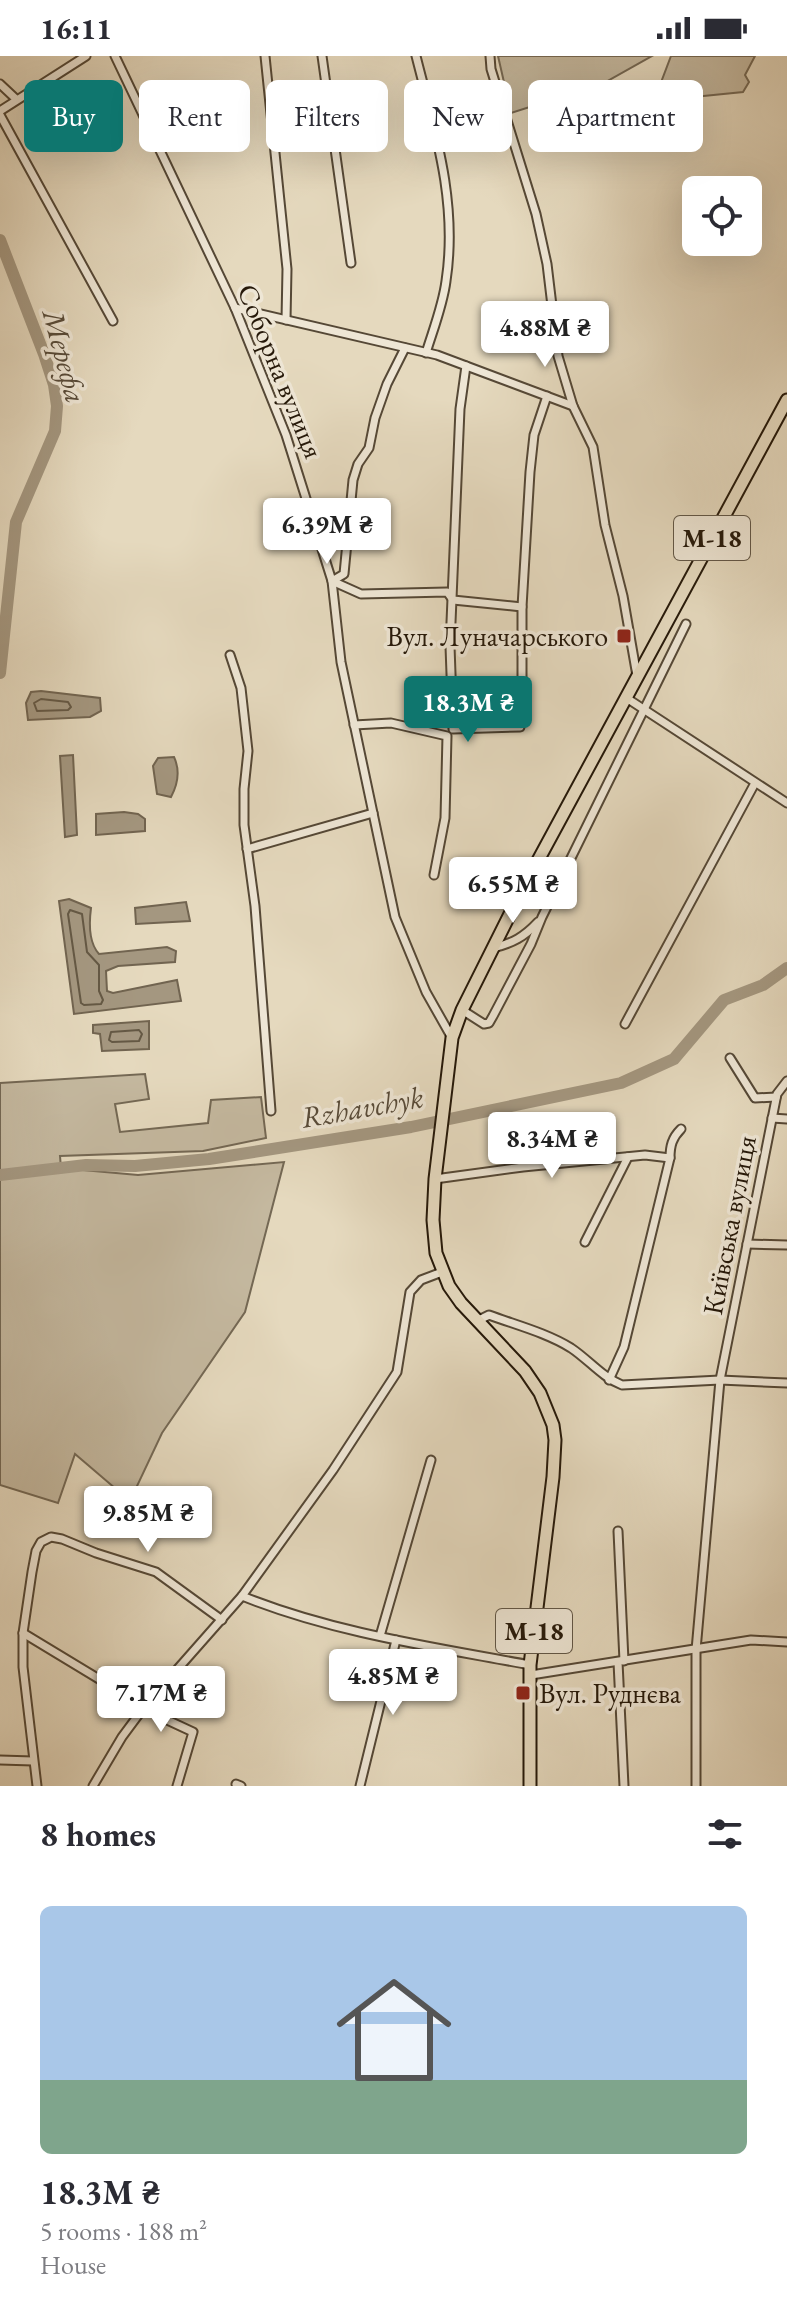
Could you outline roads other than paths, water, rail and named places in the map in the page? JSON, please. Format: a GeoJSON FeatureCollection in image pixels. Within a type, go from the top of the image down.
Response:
{"type":"FeatureCollection","features":[{"type":"Feature","properties":{"kind":"highway","name":"М-18"},"geometry":{"type":"LineString","coordinates":[[530,1786],[531,1670],[555,1440],[547,1406],[525,1371],[455,1295],[442,1272],[434,1239],[435,1179],[442,1100],[452,1038],[462,1010],[493,948],[787,400]]}},
{"type":"Feature","properties":{"kind":"street"},"geometry":{"type":"LineString","coordinates":[[86,56],[16,99],[0,113],[113,321]]}},
{"type":"Feature","properties":{"kind":"street","name":"Соборна вулиця"},"geometry":{"type":"LineString","coordinates":[[115,56],[235,308],[286,435],[332,581],[341,662],[395,917],[426,992],[452,1038]]}},
{"type":"Feature","properties":{"kind":"street"},"geometry":{"type":"LineString","coordinates":[[265,56],[287,269],[286,320]]}},
{"type":"Feature","properties":{"kind":"street"},"geometry":{"type":"LineString","coordinates":[[322,56],[351,263]]}},
{"type":"Feature","properties":{"kind":"street"},"geometry":{"type":"LineString","coordinates":[[416,56],[451,216],[446,283],[426,353]]}},
{"type":"Feature","properties":{"kind":"street"},"geometry":{"type":"LineString","coordinates":[[490,56],[491,69],[536,214],[547,264],[558,356],[573,406],[593,447],[605,525],[623,596],[637,676]]}},
{"type":"Feature","properties":{"kind":"street"},"geometry":{"type":"LineString","coordinates":[[0,84],[16,99]]}},
{"type":"Feature","properties":{"kind":"street"},"geometry":{"type":"LineString","coordinates":[[235,308],[426,353],[573,406]]}},
{"type":"Feature","properties":{"kind":"street"},"geometry":{"type":"LineString","coordinates":[[332,581],[344,574],[356,472],[369,448],[387,384],[405,348]]}},
{"type":"Feature","properties":{"kind":"street"},"geometry":{"type":"LineString","coordinates":[[434,875],[445,818],[460,409],[466,366]]}},
{"type":"Feature","properties":{"kind":"street"},"geometry":{"type":"LineString","coordinates":[[354,725],[391,723],[450,732],[520,727],[522,607],[530,472],[534,435],[547,396]]}},
{"type":"Feature","properties":{"kind":"street"},"geometry":{"type":"LineString","coordinates":[[332,581],[361,594],[447,592],[453,600],[522,607]]}},
{"type":"Feature","properties":{"kind":"street"},"geometry":{"type":"LineString","coordinates":[[462,1010],[484,1024],[489,1023],[531,944],[686,624]]}},
{"type":"Feature","properties":{"kind":"street"},"geometry":{"type":"LineString","coordinates":[[230,655],[241,688],[248,751],[244,789],[247,849],[255,906],[271,1111]]}},
{"type":"Feature","properties":{"kind":"street"},"geometry":{"type":"LineString","coordinates":[[625,697],[787,803]]}},
{"type":"Feature","properties":{"kind":"street"},"geometry":{"type":"LineString","coordinates":[[625,1024],[755,783]]}},
{"type":"Feature","properties":{"kind":"street"},"geometry":{"type":"LineString","coordinates":[[247,849],[373,813]]}},
{"type":"Feature","properties":{"kind":"street"},"geometry":{"type":"LineString","coordinates":[[493,948],[525,936],[542,917]]}},
{"type":"Feature","properties":{"kind":"street"},"geometry":{"type":"LineString","coordinates":[[730,1058],[755,1098],[776,1097]]}},
{"type":"Feature","properties":{"kind":"street","name":"Київська вулиця"},"geometry":{"type":"LineString","coordinates":[[696,1786],[696,1650],[720,1380],[776,1097],[782,1084],[787,1081]]}},
{"type":"Feature","properties":{"kind":"street"},"geometry":{"type":"LineString","coordinates":[[772,1118],[787,1119]]}},
{"type":"Feature","properties":{"kind":"street"},"geometry":{"type":"LineString","coordinates":[[609,1380],[624,1347],[670,1158],[670,1147],[681,1129]]}},
{"type":"Feature","properties":{"kind":"street"},"geometry":{"type":"LineString","coordinates":[[435,1179],[645,1155],[670,1158]]}},
{"type":"Feature","properties":{"kind":"street"},"geometry":{"type":"LineString","coordinates":[[585,1242],[628,1157]]}},
{"type":"Feature","properties":{"kind":"street"},"geometry":{"type":"LineString","coordinates":[[747,1244],[787,1245]]}},
{"type":"Feature","properties":{"kind":"street"},"geometry":{"type":"LineString","coordinates":[[93,1786],[145,1706],[242,1596],[333,1470],[397,1372],[410,1292],[421,1280],[442,1272]]}},
{"type":"Feature","properties":{"kind":"street"},"geometry":{"type":"LineString","coordinates":[[477,1321],[489,1315],[550,1337],[580,1355],[609,1380],[622,1385],[720,1380],[787,1383]]}},
{"type":"Feature","properties":{"kind":"street"},"geometry":{"type":"LineString","coordinates":[[380,1636],[431,1460]]}},
{"type":"Feature","properties":{"kind":"street"},"geometry":{"type":"LineString","coordinates":[[618,1531],[624,1786]]}},
{"type":"Feature","properties":{"kind":"street"},"geometry":{"type":"LineString","coordinates":[[37,1786],[23,1667],[23,1633],[36,1551],[41,1542],[51,1537],[156,1572],[222,1620]]}},
{"type":"Feature","properties":{"kind":"street"},"geometry":{"type":"LineString","coordinates":[[242,1596],[286,1614],[531,1670],[621,1661],[751,1640],[787,1642]]}},
{"type":"Feature","properties":{"kind":"street"},"geometry":{"type":"LineString","coordinates":[[23,1633],[165,1719],[193,1732],[177,1786]]}},
{"type":"Feature","properties":{"kind":"street"},"geometry":{"type":"LineString","coordinates":[[360,1786],[396,1640]]}},
{"type":"Feature","properties":{"kind":"street"},"geometry":{"type":"LineString","coordinates":[[0,1760],[33,1761]]}},
{"type":"Feature","properties":{"kind":"water"},"geometry":{"type":"Polygon","coordinates":[[[31,692],[100,698],[101,711],[90,717],[28,720],[26,703],[31,692]]]}},
{"type":"Feature","properties":{"kind":"water"},"geometry":{"type":"Polygon","coordinates":[[[73,755],[77,835],[65,837],[60,756],[73,755]]]}},
{"type":"Feature","properties":{"kind":"water"},"geometry":{"type":"Polygon","coordinates":[[[174,757],[178,772],[171,797],[157,794],[153,766],[158,758],[174,757]]]}},
{"type":"Feature","properties":{"kind":"water"},"geometry":{"type":"Polygon","coordinates":[[[96,814],[138,814],[145,819],[145,831],[96,835],[96,814]]]}},
{"type":"Feature","properties":{"kind":"water"},"geometry":{"type":"Polygon","coordinates":[[[69,899],[91,908],[92,939],[99,954],[167,947],[176,951],[175,962],[118,966],[106,971],[107,991],[113,993],[177,980],[181,1001],[74,1014],[59,901],[69,899]]]}},
{"type":"Feature","properties":{"kind":"water"},"geometry":{"type":"Polygon","coordinates":[[[186,902],[190,921],[136,924],[135,908],[186,902]]]}},
{"type":"Feature","properties":{"kind":"water"},"geometry":{"type":"Polygon","coordinates":[[[149,1021],[149,1049],[102,1051],[100,1034],[93,1033],[93,1025],[149,1021]]]}},
{"type":"Feature","properties":{"kind":"waterway","name":"Мерефа"},"geometry":{"type":"LineString","coordinates":[[0,240],[44,354],[57,406],[55,431],[16,522],[0,673]]}},
{"type":"Feature","properties":{"kind":"waterway","name":"Rzhavchyk"},"geometry":{"type":"LineString","coordinates":[[0,1175],[86,1165],[135,1166],[209,1159],[411,1127],[621,1083],[674,1059],[724,1000],[763,985],[787,968]]}},
{"type":"Feature","properties":{"kind":"place","name":"Вул. Луначарського"},"geometry":{"type":"Point","coordinates":[624,636]}},
{"type":"Feature","properties":{"kind":"place","name":"Вул. Руднєва"},"geometry":{"type":"Point","coordinates":[523,1693]}}]}
